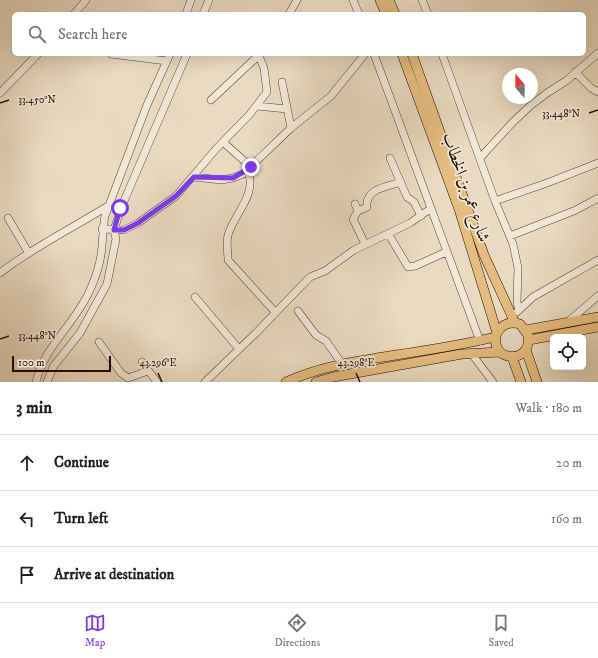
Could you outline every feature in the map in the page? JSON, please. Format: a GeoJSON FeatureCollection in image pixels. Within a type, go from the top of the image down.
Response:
{"type":"FeatureCollection","features":[{"type":"Feature","properties":{"kind":"main road"},"geometry":{"type":"LineString","coordinates":[[380,0],[385,12]]}},
{"type":"Feature","properties":{"kind":"main road"},"geometry":{"type":"LineString","coordinates":[[389,0],[394,12]]}},
{"type":"Feature","properties":{"kind":"main road","name":"شارع عمر بن الخطاب"},"geometry":{"type":"LineString","coordinates":[[403,56],[459,209],[496,335]]}},
{"type":"Feature","properties":{"kind":"main road","name":"شارع عمر بن الخطاب"},"geometry":{"type":"LineString","coordinates":[[413,56],[484,255],[515,316]]}},
{"type":"Feature","properties":{"kind":"main road"},"geometry":{"type":"LineString","coordinates":[[286,382],[317,370],[342,364],[480,341],[496,335],[504,325],[515,316],[526,330],[529,340],[526,350],[522,354],[512,357],[500,352],[471,353],[333,377],[316,382]]}},
{"type":"Feature","properties":{"kind":"main road"},"geometry":{"type":"LineString","coordinates":[[526,330],[569,321],[598,317]]}},
{"type":"Feature","properties":{"kind":"main road"},"geometry":{"type":"LineString","coordinates":[[529,340],[598,327]]}},
{"type":"Feature","properties":{"kind":"main road"},"geometry":{"type":"LineString","coordinates":[[496,335],[495,343],[500,352]]}},
{"type":"Feature","properties":{"kind":"main road"},"geometry":{"type":"LineString","coordinates":[[526,350],[537,382]]}},
{"type":"Feature","properties":{"kind":"main road"},"geometry":{"type":"LineString","coordinates":[[512,357],[521,382]]}},
{"type":"Feature","properties":{"kind":"street"},"geometry":{"type":"LineString","coordinates":[[76,12],[86,0]]}},
{"type":"Feature","properties":{"kind":"street"},"geometry":{"type":"LineString","coordinates":[[187,12],[191,0]]}},
{"type":"Feature","properties":{"kind":"street"},"geometry":{"type":"LineString","coordinates":[[204,12],[209,0]]}},
{"type":"Feature","properties":{"kind":"street"},"geometry":{"type":"LineString","coordinates":[[290,12],[297,0]]}},
{"type":"Feature","properties":{"kind":"street"},"geometry":{"type":"LineString","coordinates":[[353,0],[358,12]]}},
{"type":"Feature","properties":{"kind":"street"},"geometry":{"type":"LineString","coordinates":[[422,0],[427,12]]}},
{"type":"Feature","properties":{"kind":"street"},"geometry":{"type":"LineString","coordinates":[[480,158],[518,117],[547,92],[566,81],[598,53]]}},
{"type":"Feature","properties":{"kind":"street"},"geometry":{"type":"LineString","coordinates":[[0,93],[36,56]]}},
{"type":"Feature","properties":{"kind":"street"},"geometry":{"type":"LineString","coordinates":[[126,56],[167,61]]}},
{"type":"Feature","properties":{"kind":"street"},"geometry":{"type":"LineString","coordinates":[[36,382],[44,361],[78,312],[94,280],[102,247],[102,229],[108,206],[147,105],[169,56]]}},
{"type":"Feature","properties":{"kind":"street"},"geometry":{"type":"LineString","coordinates":[[47,382],[53,367],[90,316],[108,284],[116,239],[114,230],[120,208],[186,56]]}},
{"type":"Feature","properties":{"kind":"street"},"geometry":{"type":"LineString","coordinates":[[211,100],[259,56]]}},
{"type":"Feature","properties":{"kind":"street"},"geometry":{"type":"LineString","coordinates":[[102,229],[124,230],[138,223],[176,196],[194,177],[223,142],[257,106],[267,92],[264,68],[260,56]]}},
{"type":"Feature","properties":{"kind":"street"},"geometry":{"type":"LineString","coordinates":[[194,177],[233,178],[249,168],[290,128],[331,96],[363,56]]}},
{"type":"Feature","properties":{"kind":"street"},"geometry":{"type":"LineString","coordinates":[[375,56],[480,341]]}},
{"type":"Feature","properties":{"kind":"street"},"geometry":{"type":"LineString","coordinates":[[443,56],[510,236],[518,268],[515,316]]}},
{"type":"Feature","properties":{"kind":"street"},"geometry":{"type":"LineString","coordinates":[[575,72],[591,88],[598,92]]}},
{"type":"Feature","properties":{"kind":"street"},"geometry":{"type":"LineString","coordinates":[[282,82],[290,128]]}},
{"type":"Feature","properties":{"kind":"street"},"geometry":{"type":"LineString","coordinates":[[257,106],[287,109]]}},
{"type":"Feature","properties":{"kind":"street"},"geometry":{"type":"LineString","coordinates":[[223,142],[249,168],[251,180],[249,193],[228,236],[228,260],[275,312]]}},
{"type":"Feature","properties":{"kind":"street"},"geometry":{"type":"LineString","coordinates":[[390,158],[407,197],[414,202],[421,216]]}},
{"type":"Feature","properties":{"kind":"street"},"geometry":{"type":"LineString","coordinates":[[496,201],[598,163]]}},
{"type":"Feature","properties":{"kind":"street"},"geometry":{"type":"LineString","coordinates":[[365,244],[353,219],[357,207],[366,208],[366,200],[371,192],[400,182]]}},
{"type":"Feature","properties":{"kind":"street"},"geometry":{"type":"LineString","coordinates":[[510,236],[576,210],[598,198]]}},
{"type":"Feature","properties":{"kind":"street"},"geometry":{"type":"LineString","coordinates":[[0,273],[28,252],[108,206]]}},
{"type":"Feature","properties":{"kind":"street"},"geometry":{"type":"LineString","coordinates":[[204,382],[310,278],[325,271],[344,256],[365,244],[389,234],[421,216],[430,209]]}},
{"type":"Feature","properties":{"kind":"street"},"geometry":{"type":"LineString","coordinates":[[8,218],[28,252]]}},
{"type":"Feature","properties":{"kind":"street"},"geometry":{"type":"LineString","coordinates":[[389,234],[408,267],[415,266],[446,252]]}},
{"type":"Feature","properties":{"kind":"street"},"geometry":{"type":"LineString","coordinates":[[515,316],[532,297],[598,260]]}},
{"type":"Feature","properties":{"kind":"street"},"geometry":{"type":"LineString","coordinates":[[94,280],[108,284]]}},
{"type":"Feature","properties":{"kind":"street"},"geometry":{"type":"LineString","coordinates":[[569,321],[598,296]]}},
{"type":"Feature","properties":{"kind":"street"},"geometry":{"type":"LineString","coordinates":[[195,297],[239,349]]}},
{"type":"Feature","properties":{"kind":"street"},"geometry":{"type":"LineString","coordinates":[[298,311],[316,335],[326,341],[342,364]]}},
{"type":"Feature","properties":{"kind":"street"},"geometry":{"type":"LineString","coordinates":[[64,331],[72,342]]}},
{"type":"Feature","properties":{"kind":"street"},"geometry":{"type":"LineString","coordinates":[[99,342],[121,373],[128,378],[148,371]]}},
{"type":"Feature","properties":{"kind":"street"},"geometry":{"type":"LineString","coordinates":[[471,353],[493,382]]}},
{"type":"Feature","properties":{"kind":"street"},"geometry":{"type":"LineString","coordinates":[[142,362],[157,382]]}},
{"type":"Feature","properties":{"kind":"route"},"geometry":{"type":"LineString","coordinates":[[120,208],[114,230],[124,230],[138,223],[176,196],[194,177],[221,180],[233,178],[243,174],[251,167]]}}]}
